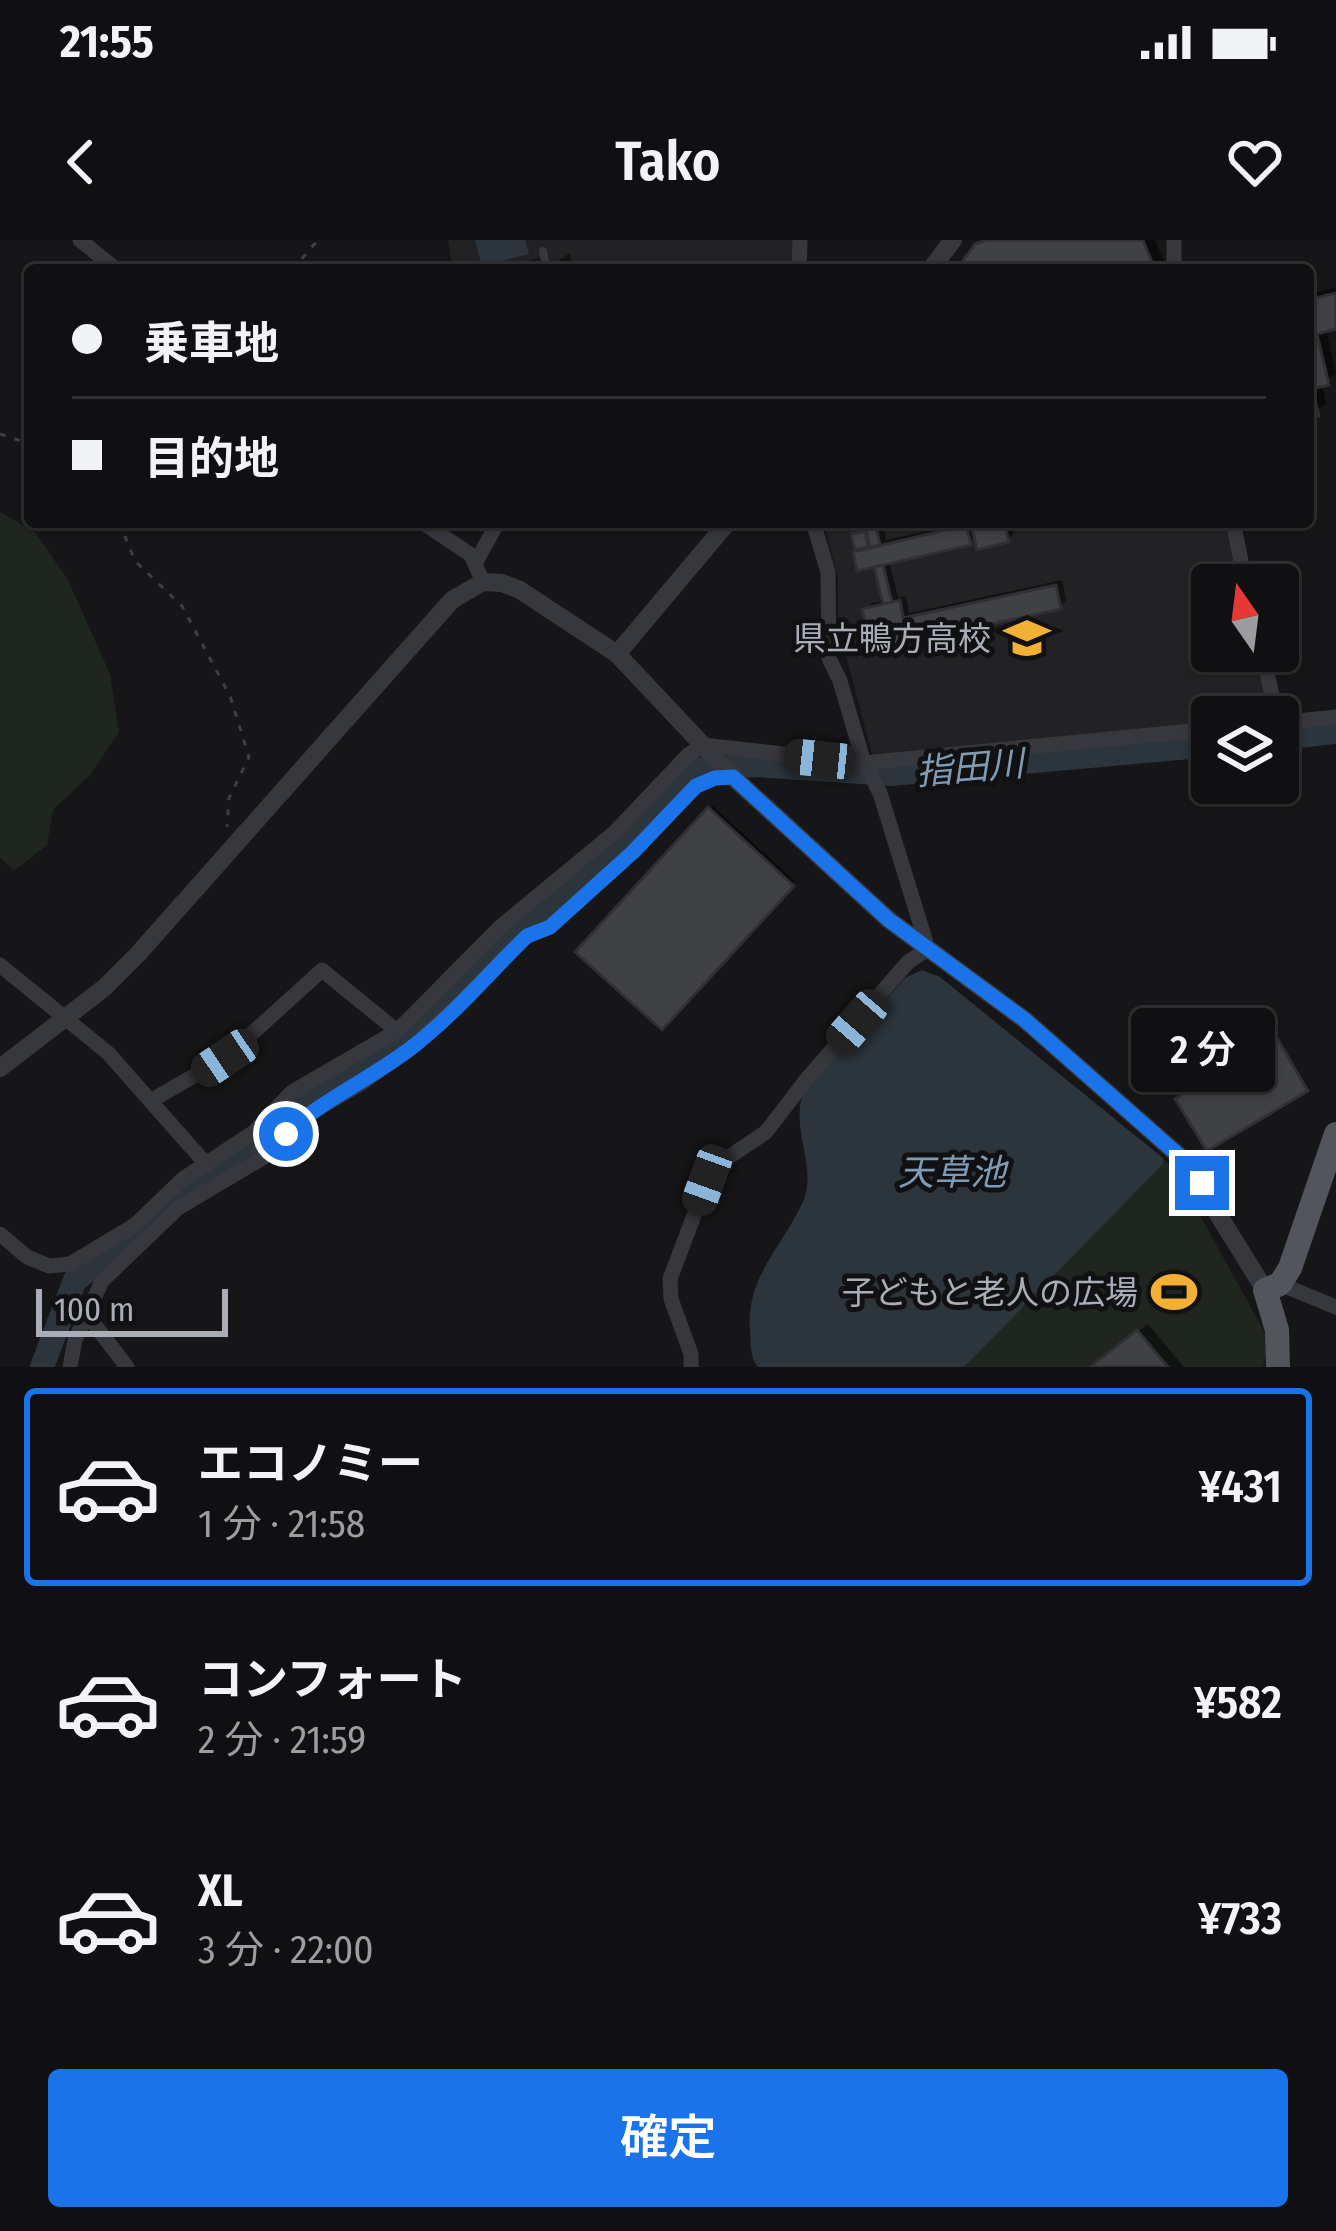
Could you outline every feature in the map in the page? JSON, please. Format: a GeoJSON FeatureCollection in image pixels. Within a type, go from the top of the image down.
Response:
{"type":"FeatureCollection","features":[{"type":"Feature","properties":{"kind":"main road"},"geometry":{"type":"LineString","coordinates":[[1278,1367],[1272,1287],[1290,1268],[1336,1134]]}},
{"type":"Feature","properties":{"kind":"street"},"geometry":{"type":"LineString","coordinates":[[80,240],[110,264]]}},
{"type":"Feature","properties":{"kind":"street"},"geometry":{"type":"LineString","coordinates":[[935,264],[953,240]]}},
{"type":"Feature","properties":{"kind":"street"},"geometry":{"type":"LineString","coordinates":[[430,528],[476,562],[483,582]]}},
{"type":"Feature","properties":{"kind":"street"},"geometry":{"type":"LineString","coordinates":[[476,562],[495,528]]}},
{"type":"Feature","properties":{"kind":"street"},"geometry":{"type":"LineString","coordinates":[[617,654],[723,528]]}},
{"type":"Feature","properties":{"kind":"street"},"geometry":{"type":"LineString","coordinates":[[815,528],[828,572],[829,658],[864,764],[880,793],[928,950]]}},
{"type":"Feature","properties":{"kind":"street"},"geometry":{"type":"LineString","coordinates":[[1234,528],[1242,564]]}},
{"type":"Feature","properties":{"kind":"street"},"geometry":{"type":"LineString","coordinates":[[0,1068],[127,966],[452,600],[483,582],[502,583],[617,654],[733,777],[889,920],[1025,1020],[1185,1161],[1272,1287],[1336,1307]]}},
{"type":"Feature","properties":{"kind":"street"},"geometry":{"type":"LineString","coordinates":[[1299,720],[1336,717]]}},
{"type":"Feature","properties":{"kind":"street"},"geometry":{"type":"LineString","coordinates":[[0,1234],[27,1257],[50,1266],[82,1260],[135,1225],[184,1178],[254,1132],[292,1092],[397,1031],[500,927],[615,832],[703,745],[864,764],[1191,731]]}},
{"type":"Feature","properties":{"kind":"street"},"geometry":{"type":"LineString","coordinates":[[70,1367],[75,1340],[99,1280],[198,1192],[271,1153],[305,1116],[415,1045],[527,936],[550,927],[617,867],[696,786],[733,777]]}},
{"type":"Feature","properties":{"kind":"street"},"geometry":{"type":"LineString","coordinates":[[691,1367],[691,1354],[671,1299],[670,1279],[707,1180],[720,1162],[766,1132],[908,962],[928,950]]}},
{"type":"Feature","properties":{"kind":"street"},"geometry":{"type":"LineString","coordinates":[[0,965],[109,1053],[207,1165]]}},
{"type":"Feature","properties":{"kind":"street"},"geometry":{"type":"LineString","coordinates":[[152,1100],[225,1058],[322,970],[397,1031]]}},
{"type":"Feature","properties":{"kind":"street"},"geometry":{"type":"LineString","coordinates":[[82,1260],[99,1280]]}},
{"type":"Feature","properties":{"kind":"street"},"geometry":{"type":"LineString","coordinates":[[88,1316],[127,1367]]}},
{"type":"Feature","properties":{"kind":"lane"},"geometry":{"type":"LineString","coordinates":[[543,251],[546,264]]}},
{"type":"Feature","properties":{"kind":"path"},"geometry":{"type":"LineString","coordinates":[[297,264],[318,240]]}},
{"type":"Feature","properties":{"kind":"path"},"geometry":{"type":"LineString","coordinates":[[121,528],[135,561],[182,605],[239,721],[249,757],[225,815],[236,844]]}},
{"type":"Feature","properties":{"kind":"shaded area"},"geometry":{"type":"Polygon","coordinates":[[[448,240],[794,240],[794,264],[548,264],[546,256],[518,264],[452,264],[448,240]]]}},
{"type":"Feature","properties":{"kind":"shaded area"},"geometry":{"type":"Polygon","coordinates":[[[0,512],[35,532],[68,580],[110,674],[119,732],[90,775],[53,810],[47,845],[14,871],[0,857],[0,512]]]}},
{"type":"Feature","properties":{"kind":"shaded area","name":"県立鴨方高校"},"geometry":{"type":"Polygon","coordinates":[[[825,528],[1230,528],[1238,564],[1191,564],[1191,672],[1263,672],[1268,696],[1191,696],[1191,727],[873,758],[838,625],[838,577],[825,528]]]}},
{"type":"Feature","properties":{"kind":"shaded area"},"geometry":{"type":"Polygon","coordinates":[[[1163,1158],[1176,1172],[1269,1340],[1263,1367],[962,1367],[1163,1158]]]}},
{"type":"Feature","properties":{"kind":"water"},"geometry":{"type":"Polygon","coordinates":[[[475,240],[525,240],[529,254],[481,264],[475,240]]]}},
{"type":"Feature","properties":{"kind":"water","name":"天草池"},"geometry":{"type":"Polygon","coordinates":[[[922,970],[940,977],[1163,1158],[1163,1164],[964,1367],[758,1367],[751,1346],[753,1296],[806,1190],[800,1122],[803,1094],[905,978],[922,970]]]}},
{"type":"Feature","properties":{"kind":"building"},"geometry":{"type":"Polygon","coordinates":[[[986,240],[1143,240],[1153,264],[960,264],[975,244],[986,240]]]}},
{"type":"Feature","properties":{"kind":"building"},"geometry":{"type":"Polygon","coordinates":[[[1336,293],[1336,329],[1317,334],[1329,385],[1314,389],[1314,298],[1336,293]]]}},
{"type":"Feature","properties":{"kind":"building"},"geometry":{"type":"Polygon","coordinates":[[[865,528],[876,528],[880,545],[870,547],[865,528]]]}},
{"type":"Feature","properties":{"kind":"building"},"geometry":{"type":"Polygon","coordinates":[[[953,528],[967,528],[971,545],[857,571],[853,552],[953,528]]]}},
{"type":"Feature","properties":{"kind":"building"},"geometry":{"type":"Polygon","coordinates":[[[972,528],[1006,528],[1009,542],[977,550],[972,528]]]}},
{"type":"Feature","properties":{"kind":"building"},"geometry":{"type":"Polygon","coordinates":[[[865,531],[868,547],[855,550],[851,534],[865,531]]]}},
{"type":"Feature","properties":{"kind":"building"},"geometry":{"type":"Polygon","coordinates":[[[883,565],[892,602],[883,604],[874,567],[883,565]]]}},
{"type":"Feature","properties":{"kind":"building"},"geometry":{"type":"Polygon","coordinates":[[[1056,585],[1061,609],[871,650],[862,609],[900,600],[903,618],[1056,585]]]}},
{"type":"Feature","properties":{"kind":"building"},"geometry":{"type":"Polygon","coordinates":[[[708,807],[794,886],[662,1030],[575,952],[708,807]]]}},
{"type":"Feature","properties":{"kind":"building"},"geometry":{"type":"Polygon","coordinates":[[[1277,1038],[1308,1091],[1207,1151],[1175,1099],[1277,1038]]]}},
{"type":"Feature","properties":{"kind":"building"},"geometry":{"type":"Polygon","coordinates":[[[1137,1330],[1168,1367],[1090,1367],[1137,1330]]]}},
{"type":"Feature","properties":{"kind":"waterway","name":"指田川"},"geometry":{"type":"LineString","coordinates":[[1299,736],[1336,732]]}},
{"type":"Feature","properties":{"kind":"waterway","name":"指田川"},"geometry":{"type":"LineString","coordinates":[[42,1367],[75,1280],[137,1234],[186,1186],[262,1143],[299,1101],[397,1048],[512,933],[608,863],[690,770],[756,765],[891,774],[1191,747]]}},
{"type":"Feature","properties":{"kind":"place","name":"県立鴨方高校"},"geometry":{"type":"Point","coordinates":[1027,638]}},
{"type":"Feature","properties":{"kind":"place","name":"子どもと老人の広場"},"geometry":{"type":"Point","coordinates":[1174,1292]}},
{"type":"Feature","properties":{"kind":"route"},"geometry":{"type":"LineString","coordinates":[[286,1134],[305,1116],[415,1045],[527,936],[550,927],[633,852],[696,786],[733,777],[889,920],[1025,1020],[1185,1161],[1202,1183]]}}]}
